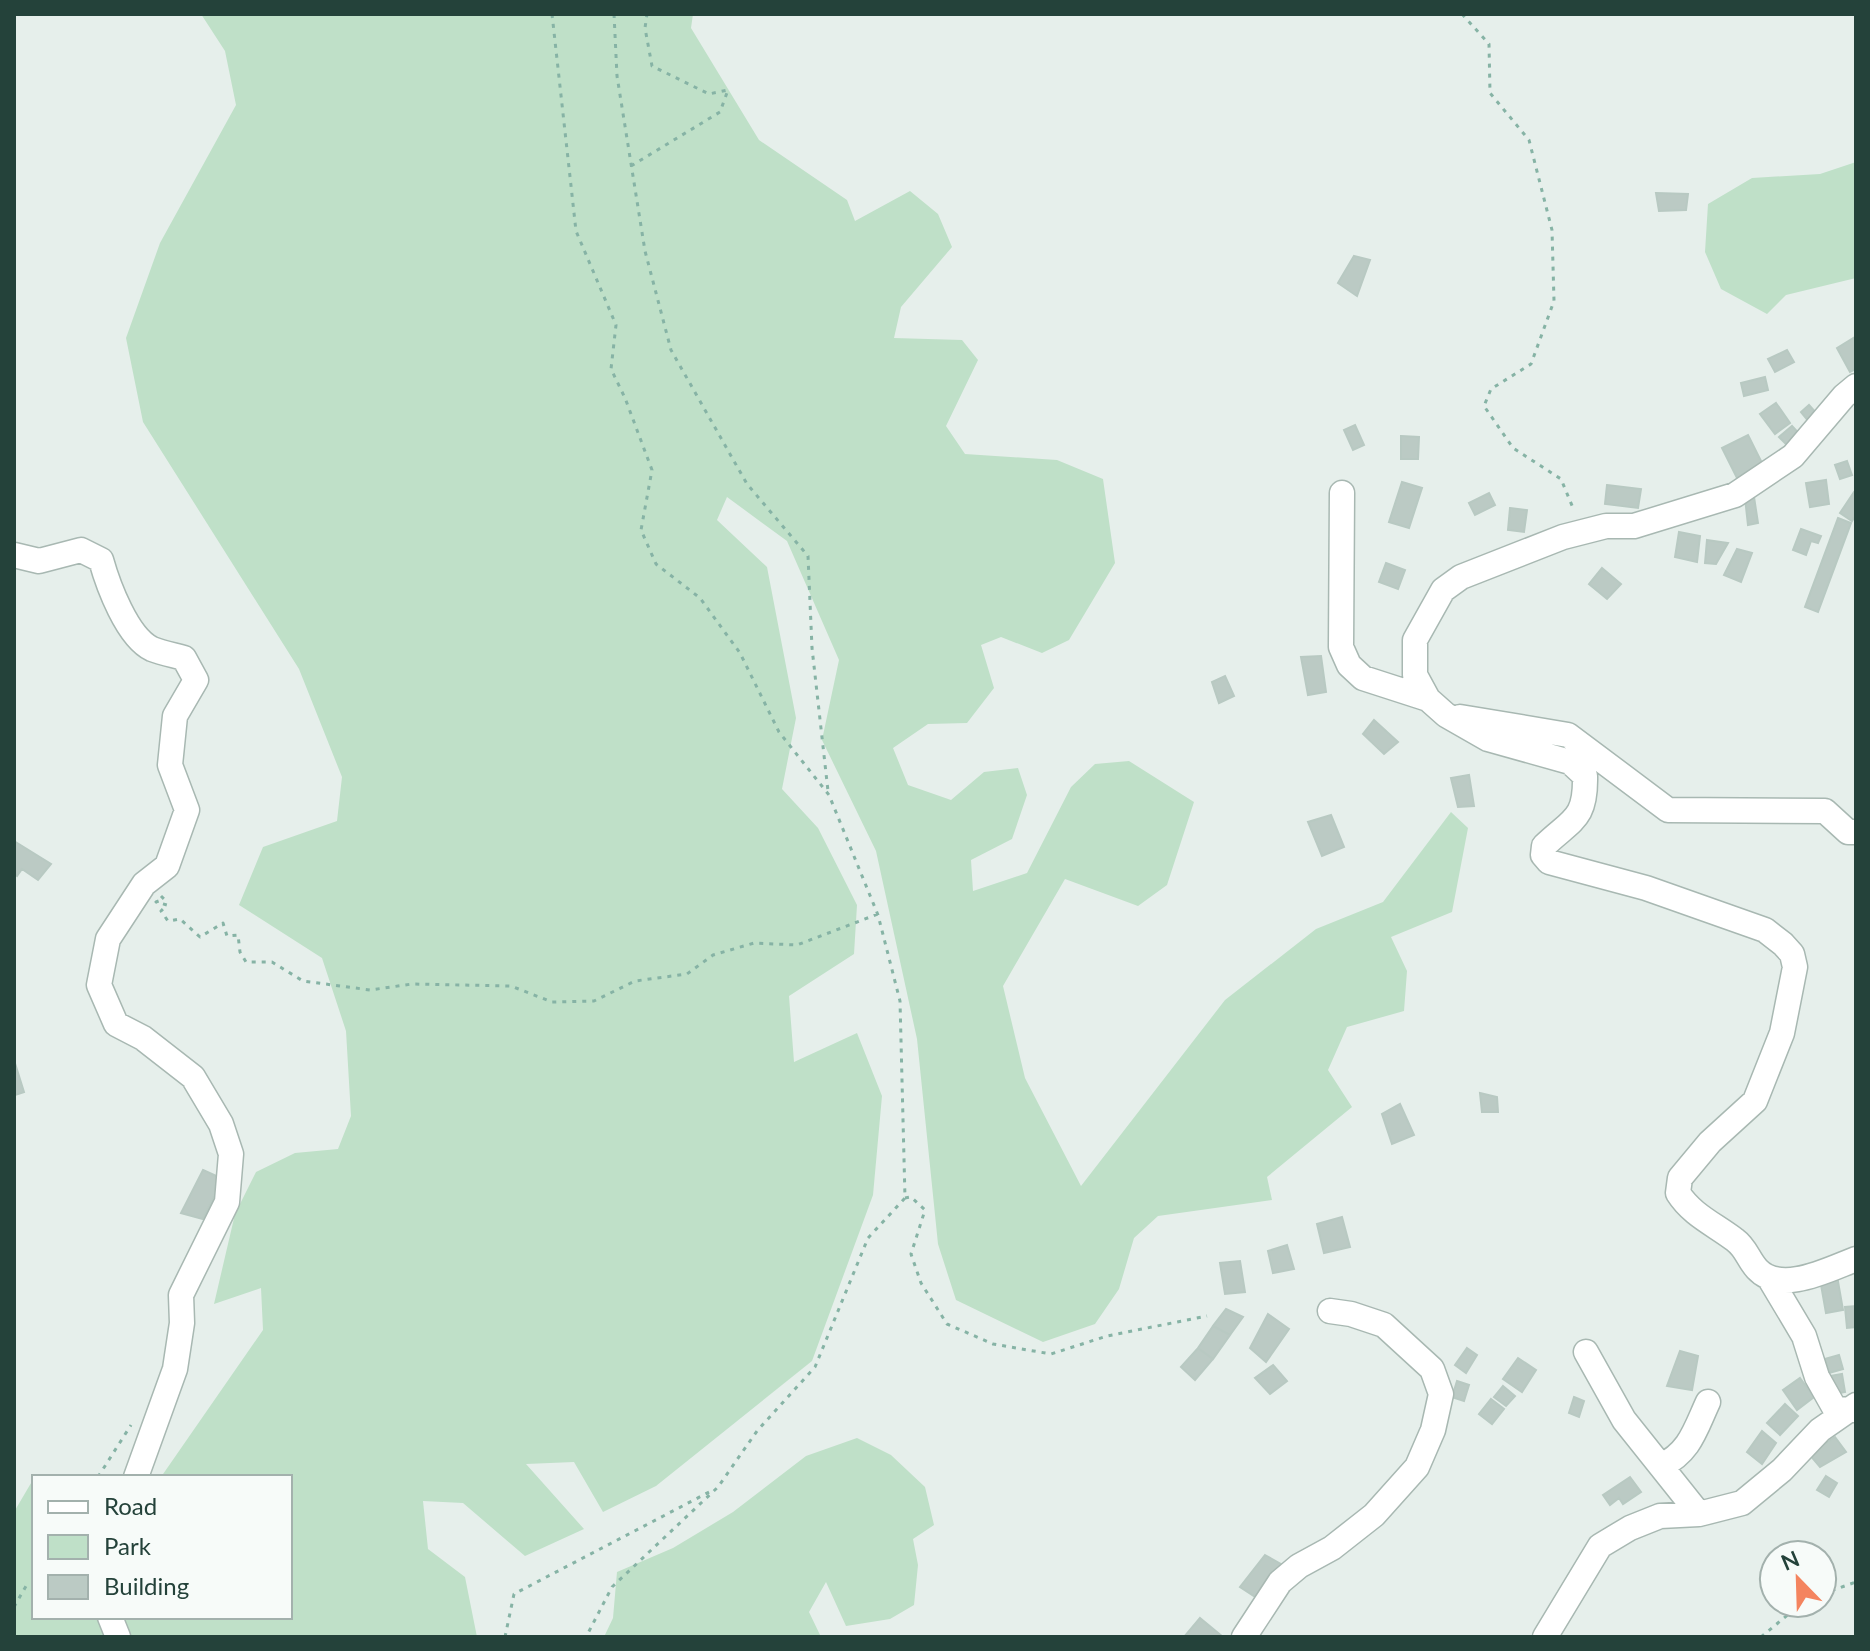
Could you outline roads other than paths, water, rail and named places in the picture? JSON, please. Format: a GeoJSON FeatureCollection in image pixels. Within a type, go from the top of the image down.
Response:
{"type":"FeatureCollection","features":[{"type":"Feature","properties":{"kind":"street"},"geometry":{"type":"LineString","coordinates":[[1854,1408],[1835,1409],[1817,1377],[1804,1336],[1770,1279],[1756,1268],[1745,1247],[1696,1215],[1678,1193],[1680,1178],[1710,1142],[1755,1101],[1782,1033],[1795,967],[1792,954],[1765,930],[1646,888],[1549,862],[1543,855],[1544,846],[1579,817],[1586,797],[1585,776],[1570,762],[1488,739],[1437,707],[1415,675],[1415,640],[1437,600],[1461,577],[1563,537],[1606,526],[1634,526],[1735,495],[1793,456],[1856,386]]}},
{"type":"Feature","properties":{"kind":"street"},"geometry":{"type":"LineString","coordinates":[[1342,493],[1341,647],[1349,665],[1363,678],[1437,707],[1568,735],[1668,810],[1825,811],[1848,832],[1856,832]]}},
{"type":"Feature","properties":{"kind":"street"},"geometry":{"type":"LineString","coordinates":[[14,555],[39,561],[81,550],[101,560],[110,590],[126,621],[149,648],[184,658],[196,680],[175,716],[170,765],[187,810],[167,866],[144,884],[108,939],[99,985],[116,1024],[143,1038],[193,1077],[221,1124],[231,1154],[227,1202],[181,1295],[182,1323],[175,1369],[137,1475]]}},
{"type":"Feature","properties":{"kind":"street"},"geometry":{"type":"LineString","coordinates":[[1770,1279],[1796,1279],[1856,1259]]}},
{"type":"Feature","properties":{"kind":"street"},"geometry":{"type":"LineString","coordinates":[[1244,1637],[1280,1582],[1299,1566],[1332,1548],[1374,1515],[1417,1467],[1433,1430],[1441,1394],[1432,1369],[1384,1325],[1330,1311]]}},
{"type":"Feature","properties":{"kind":"street"},"geometry":{"type":"LineString","coordinates":[[1586,1352],[1624,1420],[1699,1514]]}},
{"type":"Feature","properties":{"kind":"street"},"geometry":{"type":"LineString","coordinates":[[1661,1466],[1677,1458],[1688,1445],[1708,1402]]}},
{"type":"Feature","properties":{"kind":"street"},"geometry":{"type":"LineString","coordinates":[[1545,1637],[1600,1546],[1630,1528],[1660,1516],[1699,1514],[1742,1503],[1782,1470],[1820,1430],[1854,1408]]}}]}
